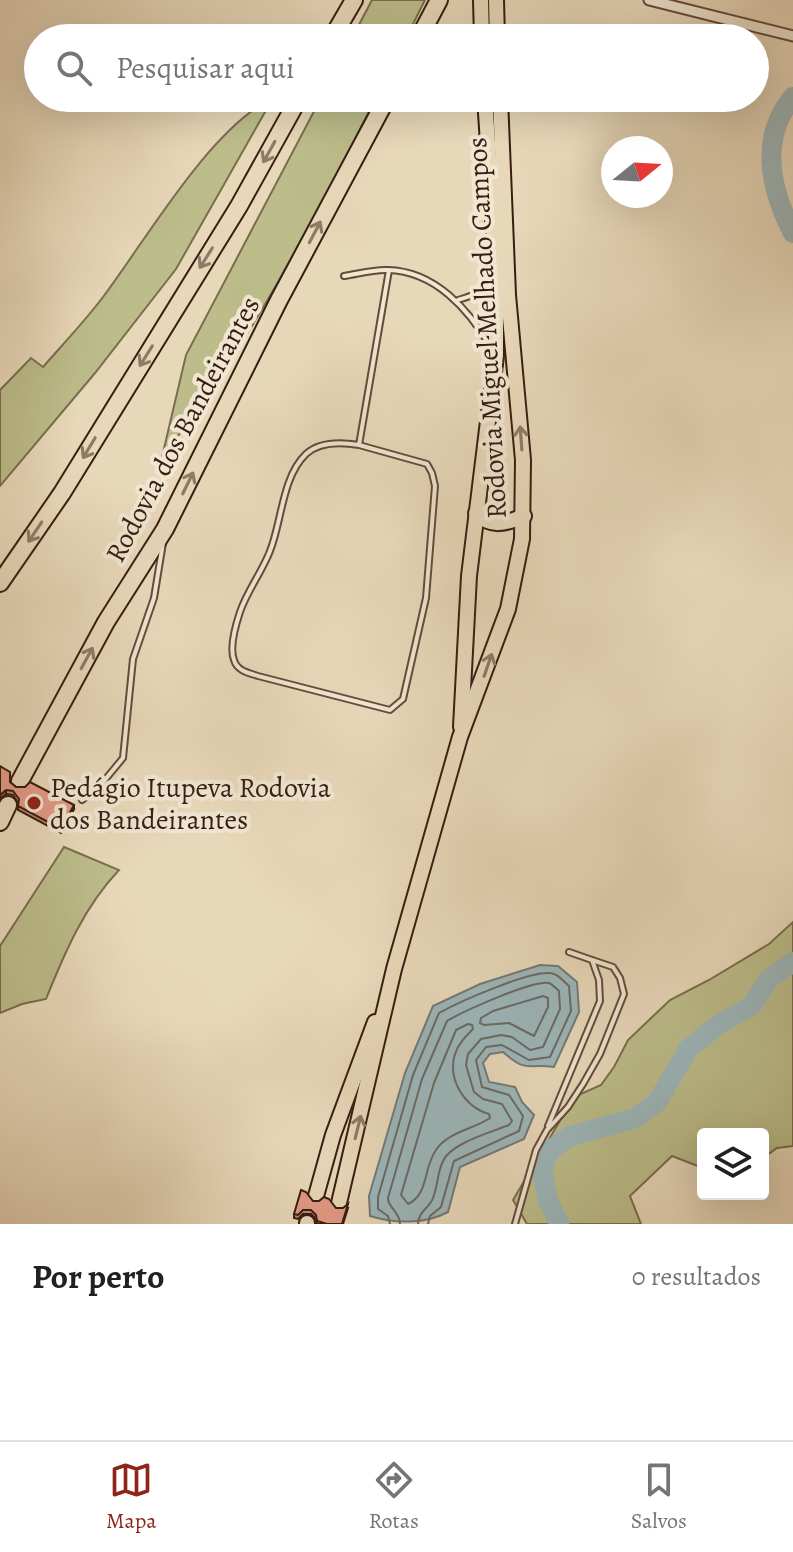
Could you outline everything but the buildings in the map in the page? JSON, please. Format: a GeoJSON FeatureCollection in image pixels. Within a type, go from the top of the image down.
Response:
{"type":"FeatureCollection","features":[{"type":"Feature","properties":{"kind":"highway"},"geometry":{"type":"LineString","coordinates":[[340,24],[354,0]]}},
{"type":"Feature","properties":{"kind":"highway"},"geometry":{"type":"LineString","coordinates":[[481,0],[482,24]]}},
{"type":"Feature","properties":{"kind":"highway"},"geometry":{"type":"LineString","coordinates":[[496,0],[497,24]]}},
{"type":"Feature","properties":{"kind":"highway"},"geometry":{"type":"LineString","coordinates":[[0,583],[62,493],[239,206],[291,112]]}},
{"type":"Feature","properties":{"kind":"highway","name":"Rodovia dos Bandeirantes"},"geometry":{"type":"LineString","coordinates":[[20,781],[106,622],[165,529],[279,300],[380,112]]}},
{"type":"Feature","properties":{"kind":"highway","name":"Rodovia Miguel Melhado Campos"},"geometry":{"type":"LineString","coordinates":[[460,737],[469,576],[496,356],[496,263],[486,112]]}},
{"type":"Feature","properties":{"kind":"highway","name":"Rodovia Miguel Melhado Campos"},"geometry":{"type":"LineString","coordinates":[[339,1203],[394,969],[460,737],[508,609],[517,573],[524,516],[521,426],[508,295],[501,112]]}},
{"type":"Feature","properties":{"kind":"highway"},"geometry":{"type":"LineString","coordinates":[[476,513],[492,524],[524,516]]}},
{"type":"Feature","properties":{"kind":"highway"},"geometry":{"type":"LineString","coordinates":[[0,822],[8,805]]}},
{"type":"Feature","properties":{"kind":"highway","name":"Rodovia Miguel Melhado Campos"},"geometry":{"type":"LineString","coordinates":[[316,1196],[333,1135],[394,969]]}},
{"type":"Feature","properties":{"kind":"street"},"geometry":{"type":"LineString","coordinates":[[500,24],[503,0]]}},
{"type":"Feature","properties":{"kind":"street"},"geometry":{"type":"LineString","coordinates":[[649,0],[745,24]]}},
{"type":"Feature","properties":{"kind":"street"},"geometry":{"type":"LineString","coordinates":[[769,30],[793,36]]}},
{"type":"Feature","properties":{"kind":"lane"},"geometry":{"type":"LineString","coordinates":[[457,300],[485,288],[496,263]]}},
{"type":"Feature","properties":{"kind":"lane"},"geometry":{"type":"LineString","coordinates":[[359,445],[389,270]]}},
{"type":"Feature","properties":{"kind":"lane"},"geometry":{"type":"LineString","coordinates":[[344,276],[389,270],[427,281],[457,300],[496,356]]}},
{"type":"Feature","properties":{"kind":"lane"},"geometry":{"type":"LineString","coordinates":[[340,442],[359,445],[427,464],[435,486],[426,598],[403,699],[390,710],[241,670],[233,659],[240,611],[270,550],[295,468],[308,452],[323,445],[340,442]]}},
{"type":"Feature","properties":{"kind":"lane"},"geometry":{"type":"LineString","coordinates":[[82,800],[99,787],[123,758],[133,659],[154,598],[165,529]]}},
{"type":"Feature","properties":{"kind":"lane"},"geometry":{"type":"LineString","coordinates":[[547,1130],[568,1107],[600,1054],[624,994],[613,967],[569,952]]}},
{"type":"Feature","properties":{"kind":"lane"},"geometry":{"type":"LineString","coordinates":[[515,1224],[536,1150],[600,1001],[599,980],[592,960]]}},
{"type":"Feature","properties":{"kind":"green space"},"geometry":{"type":"Polygon","coordinates":[[[372,0],[425,0],[413,24],[359,24],[372,0]]]}},
{"type":"Feature","properties":{"kind":"green space"},"geometry":{"type":"Polygon","coordinates":[[[265,112],[176,269],[95,373],[0,486],[0,390],[31,358],[43,367],[103,297],[180,187],[226,134],[249,113],[265,112]]]}},
{"type":"Feature","properties":{"kind":"green space"},"geometry":{"type":"Polygon","coordinates":[[[314,112],[369,112],[278,283],[223,372],[162,457],[186,355],[314,112]]]}},
{"type":"Feature","properties":{"kind":"green space"},"geometry":{"type":"Polygon","coordinates":[[[64,847],[119,870],[86,915],[68,947],[46,999],[0,1013],[0,946],[64,847]]]}},
{"type":"Feature","properties":{"kind":"green space"},"geometry":{"type":"Polygon","coordinates":[[[793,922],[793,1146],[777,1148],[769,1154],[769,1128],[697,1128],[697,1166],[672,1156],[630,1196],[641,1224],[527,1224],[513,1200],[574,1097],[601,1085],[628,1040],[670,1000],[769,944],[793,922]]]}},
{"type":"Feature","properties":{"kind":"water"},"geometry":{"type":"Polygon","coordinates":[[[540,965],[558,966],[577,982],[579,1012],[554,1067],[523,1065],[503,1052],[490,1054],[483,1063],[489,1082],[515,1087],[522,1102],[534,1115],[524,1139],[460,1167],[448,1212],[410,1222],[370,1216],[369,1196],[405,1073],[433,1006],[480,984],[540,965]]]}},
{"type":"Feature","properties":{"kind":"waterway"},"geometry":{"type":"LineString","coordinates":[[793,97],[775,129],[772,146],[774,181],[793,233]]}},
{"type":"Feature","properties":{"kind":"waterway"},"geometry":{"type":"LineString","coordinates":[[559,1224],[548,1200],[542,1171],[549,1151],[570,1136],[636,1118],[657,1102],[689,1048],[718,1025],[752,1005],[769,979],[793,962]]}},
{"type":"Feature","properties":{"kind":"place","name":"Pedágio Itupeva Rodovia dos Bandeirantes"},"geometry":{"type":"Point","coordinates":[34,803]}}]}
